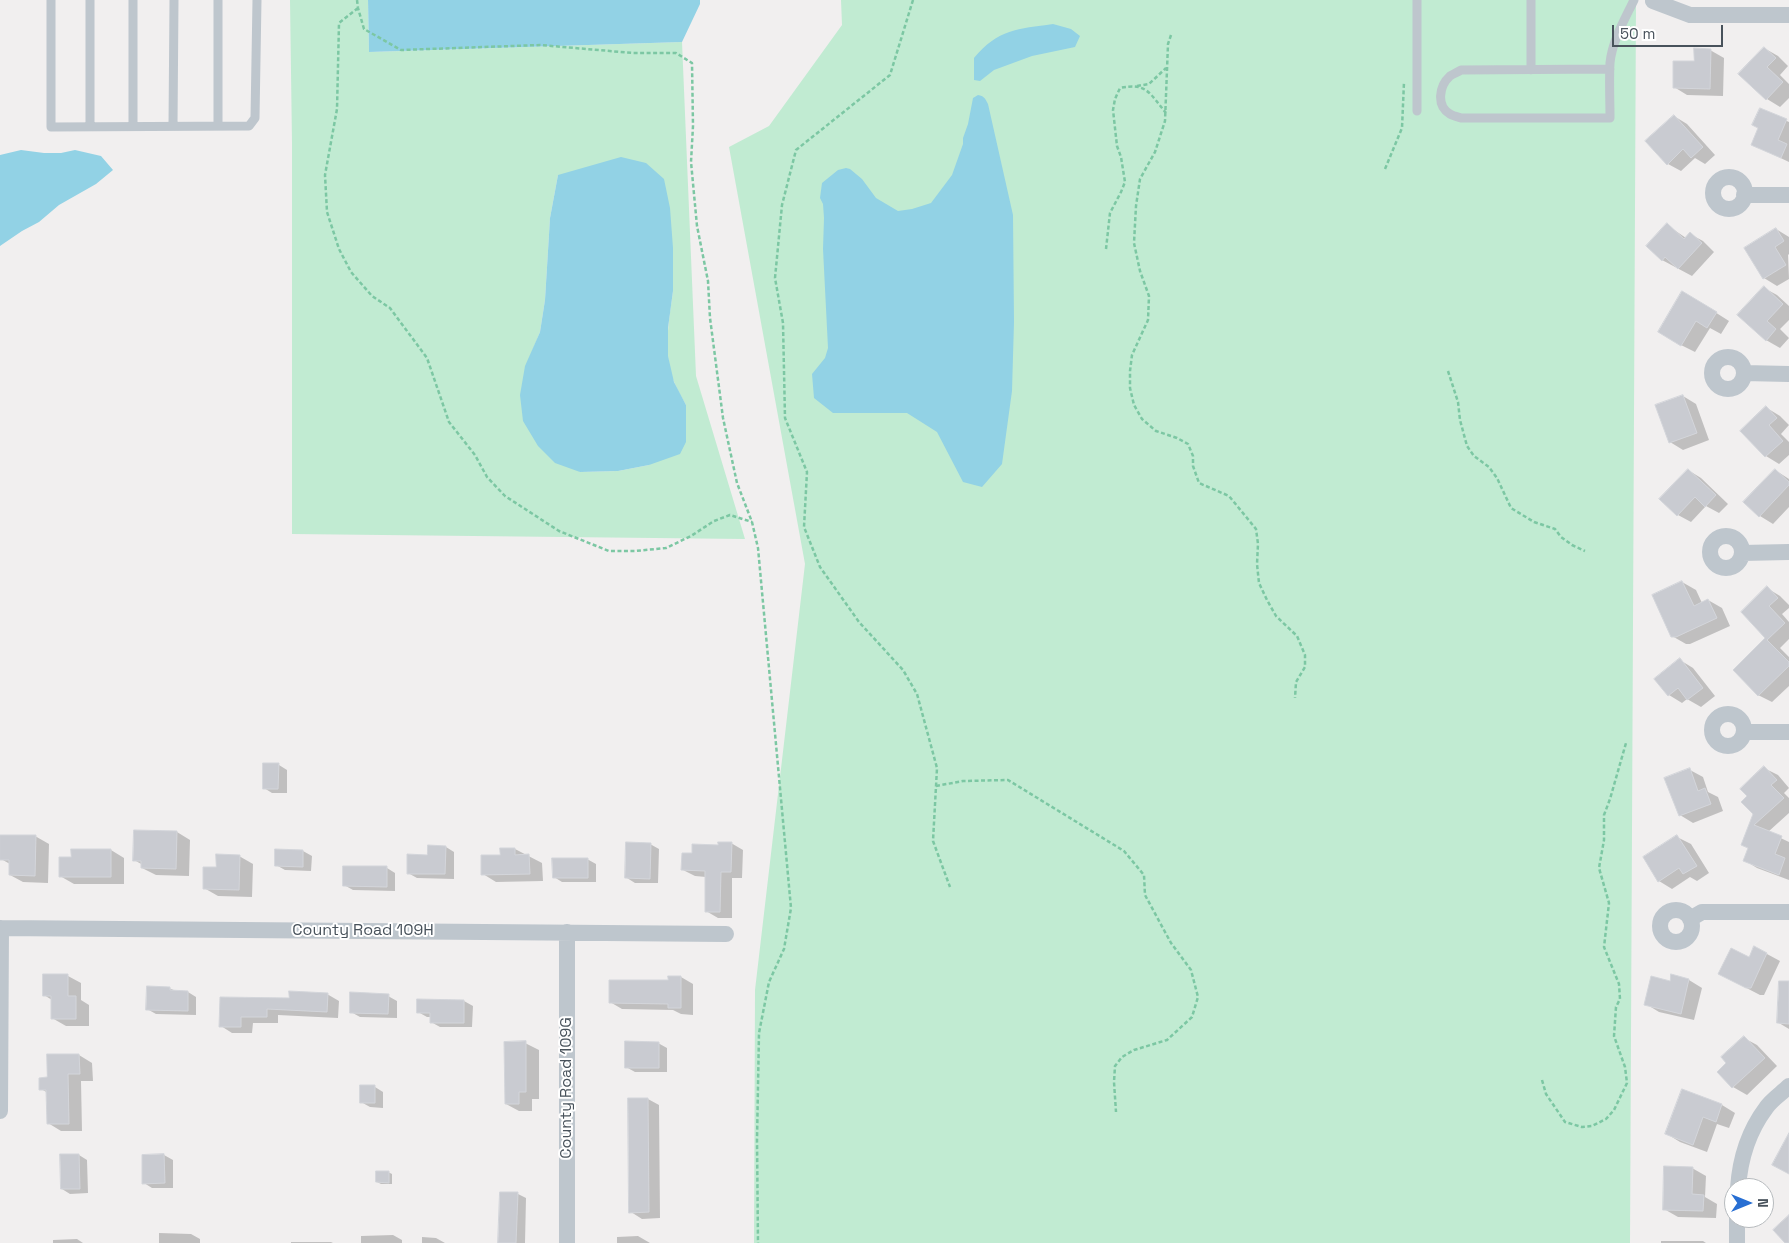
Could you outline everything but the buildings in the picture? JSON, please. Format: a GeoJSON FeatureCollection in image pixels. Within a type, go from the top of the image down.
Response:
{"type":"FeatureCollection","features":[{"type":"Feature","properties":{"kind":"street"},"geometry":{"type":"LineString","coordinates":[[1650,0],[1690,15],[1789,15]]}},
{"type":"Feature","properties":{"kind":"street"},"geometry":{"type":"LineString","coordinates":[[1744,195],[1789,195]]}},
{"type":"Feature","properties":{"kind":"street"},"geometry":{"type":"LineString","coordinates":[[1744,373],[1789,374]]}},
{"type":"Feature","properties":{"kind":"street"},"geometry":{"type":"LineString","coordinates":[[1742,553],[1789,552]]}},
{"type":"Feature","properties":{"kind":"street"},"geometry":{"type":"LineString","coordinates":[[1744,732],[1789,732]]}},
{"type":"Feature","properties":{"kind":"street"},"geometry":{"type":"LineString","coordinates":[[1690,919],[1702,912],[1789,912]]}},
{"type":"Feature","properties":{"kind":"street"},"geometry":{"type":"LineString","coordinates":[[0,1111],[1,928]]}},
{"type":"Feature","properties":{"kind":"street","name":"County Road 109H"},"geometry":{"type":"LineString","coordinates":[[1,928],[726,934]]}},
{"type":"Feature","properties":{"kind":"street","name":"County Road 109G"},"geometry":{"type":"LineString","coordinates":[[567,932],[567,1243]]}},
{"type":"Feature","properties":{"kind":"street"},"geometry":{"type":"LineString","coordinates":[[1738,1178],[1745,1145],[1766,1106],[1789,1086]]}},
{"type":"Feature","properties":{"kind":"street"},"geometry":{"type":"LineString","coordinates":[[1736,1243],[1737,1228]]}},
{"type":"Feature","properties":{"kind":"lane"},"geometry":{"type":"LineString","coordinates":[[51,0],[51,127],[249,126],[255,118],[256,0]]}},
{"type":"Feature","properties":{"kind":"lane"},"geometry":{"type":"LineString","coordinates":[[90,0],[90,126]]}},
{"type":"Feature","properties":{"kind":"lane"},"geometry":{"type":"LineString","coordinates":[[133,0],[133,126]]}},
{"type":"Feature","properties":{"kind":"lane"},"geometry":{"type":"LineString","coordinates":[[173,126],[174,0]]}},
{"type":"Feature","properties":{"kind":"lane"},"geometry":{"type":"LineString","coordinates":[[218,0],[218,126]]}},
{"type":"Feature","properties":{"kind":"lane"},"geometry":{"type":"LineString","coordinates":[[1417,0],[1417,111]]}},
{"type":"Feature","properties":{"kind":"lane"},"geometry":{"type":"LineString","coordinates":[[1531,0],[1531,70]]}},
{"type":"Feature","properties":{"kind":"lane"},"geometry":{"type":"LineString","coordinates":[[1610,69],[1461,70],[1450,76],[1442,87],[1440,99],[1443,107],[1449,114],[1461,118],[1610,118],[1610,69],[1610,61],[1620,30],[1634,0]]}},
{"type":"Feature","properties":{"kind":"path"},"geometry":{"type":"LineString","coordinates":[[357,0],[364,29],[401,50],[540,45],[633,53],[676,53],[692,63],[691,162],[697,226],[708,281],[710,318],[723,418],[737,483],[752,522],[758,548],[791,908],[784,949],[769,982],[759,1033],[758,1243]]}},
{"type":"Feature","properties":{"kind":"path"},"geometry":{"type":"LineString","coordinates":[[913,0],[890,76],[796,150],[782,205],[775,278],[783,323],[785,418],[807,472],[804,527],[820,567],[859,622],[903,670],[917,694],[937,768],[933,841],[950,887]]}},
{"type":"Feature","properties":{"kind":"path"},"geometry":{"type":"LineString","coordinates":[[358,8],[339,23],[336,109],[325,175],[327,212],[339,249],[351,272],[372,296],[390,308],[427,358],[449,422],[475,455],[487,477],[505,496],[558,530],[609,551],[666,548],[691,536],[714,521],[730,515],[752,522]]}},
{"type":"Feature","properties":{"kind":"path"},"geometry":{"type":"LineString","coordinates":[[1171,35],[1168,44],[1165,121],[1156,152],[1140,179],[1136,206],[1134,243],[1140,271],[1149,296],[1148,320],[1132,355],[1130,388],[1134,406],[1142,419],[1156,431],[1188,444],[1193,456],[1193,466],[1199,483],[1229,496],[1256,528],[1258,544],[1257,564],[1260,583],[1276,616],[1297,636],[1305,655],[1305,667],[1296,682],[1295,698]]}},
{"type":"Feature","properties":{"kind":"path"},"geometry":{"type":"LineString","coordinates":[[1136,86],[1149,84],[1167,68]]}},
{"type":"Feature","properties":{"kind":"path"},"geometry":{"type":"LineString","coordinates":[[1385,169],[1402,128],[1404,80]]}},
{"type":"Feature","properties":{"kind":"path"},"geometry":{"type":"LineString","coordinates":[[1106,249],[1110,213],[1122,192],[1125,182],[1113,110],[1120,88],[1132,85],[1144,88],[1166,113]]}},
{"type":"Feature","properties":{"kind":"path"},"geometry":{"type":"LineString","coordinates":[[1448,372],[1458,402],[1460,420],[1467,446],[1474,456],[1498,478],[1511,508],[1534,522],[1555,529],[1560,537],[1585,551]]}},
{"type":"Feature","properties":{"kind":"path"},"geometry":{"type":"LineString","coordinates":[[1542,1080],[1546,1094],[1566,1122],[1582,1127],[1592,1126],[1606,1120],[1614,1110],[1627,1083],[1625,1067],[1614,1036],[1616,1007],[1620,998],[1619,984],[1604,947],[1609,902],[1599,868],[1604,840],[1604,816],[1626,743]]}},
{"type":"Feature","properties":{"kind":"path"},"geometry":{"type":"LineString","coordinates":[[936,786],[963,781],[1008,780],[1124,851],[1144,875],[1145,895],[1171,943],[1191,970],[1198,998],[1192,1017],[1167,1040],[1134,1050],[1122,1057],[1115,1066],[1116,1112]]}},
{"type":"Feature","properties":{"kind":"green space"},"geometry":{"type":"Polygon","coordinates":[[[290,0],[368,0],[369,52],[682,42],[696,376],[745,539],[292,534],[290,0]],[[558,175],[550,218],[545,300],[540,332],[526,366],[580,472],[618,471],[649,465],[686,405],[675,384],[669,361],[668,338],[673,291],[558,175]]]}},
{"type":"Feature","properties":{"kind":"green space"},"geometry":{"type":"Polygon","coordinates":[[[841,0],[1636,0],[1630,1243],[754,1243],[755,990],[805,564],[729,147],[769,126],[842,25],[841,0]]]}},
{"type":"Feature","properties":{"kind":"water"},"geometry":{"type":"Polygon","coordinates":[[[368,0],[700,0],[700,4],[682,42],[369,52],[368,0]]]}},
{"type":"Feature","properties":{"kind":"water"},"geometry":{"type":"Polygon","coordinates":[[[1053,24],[1071,29],[1080,36],[1075,47],[1032,56],[994,70],[980,81],[974,80],[974,58],[992,41],[1019,29],[1053,24]]]}},
{"type":"Feature","properties":{"kind":"water"},"geometry":{"type":"Polygon","coordinates":[[[978,95],[982,96],[988,104],[1013,215],[1014,322],[1012,391],[1002,464],[982,487],[963,482],[937,432],[907,413],[833,413],[814,398],[812,374],[825,358],[828,348],[823,249],[824,218],[823,204],[820,198],[822,183],[838,170],[846,168],[862,179],[876,198],[898,211],[931,203],[952,175],[963,144],[973,98],[978,95]]]}},
{"type":"Feature","properties":{"kind":"water"},"geometry":{"type":"Polygon","coordinates":[[[21,150],[61,153],[75,150],[101,156],[113,170],[96,184],[59,205],[39,222],[0,246],[0,155],[21,150]]]}},
{"type":"Feature","properties":{"kind":"water"},"geometry":{"type":"Polygon","coordinates":[[[621,157],[646,163],[664,179],[670,208],[673,248],[673,291],[668,328],[668,356],[674,382],[686,405],[686,442],[680,454],[649,465],[618,471],[580,472],[555,463],[538,446],[523,421],[520,395],[525,366],[540,332],[545,300],[550,218],[558,175],[621,157]]]}}]}
